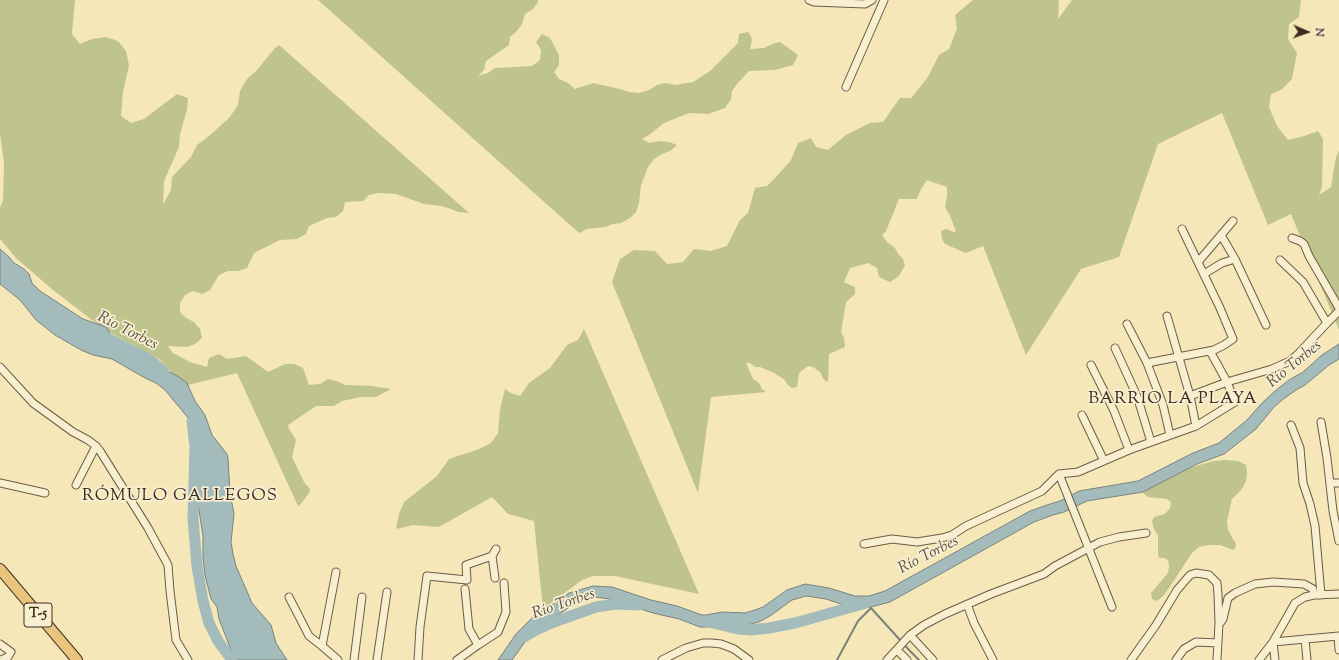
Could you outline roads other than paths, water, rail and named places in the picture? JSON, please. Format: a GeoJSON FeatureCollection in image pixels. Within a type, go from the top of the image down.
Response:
{"type":"FeatureCollection","features":[{"type":"Feature","properties":{"kind":"highway","name":"T-5"},"geometry":{"type":"LineString","coordinates":[[0,569],[77,660]]}},
{"type":"Feature","properties":{"kind":"street"},"geometry":{"type":"LineString","coordinates":[[810,0],[814,2],[865,4],[872,0]]}},
{"type":"Feature","properties":{"kind":"street"},"geometry":{"type":"LineString","coordinates":[[846,87],[884,0]]}},
{"type":"Feature","properties":{"kind":"street"},"geometry":{"type":"LineString","coordinates":[[1198,262],[1233,221]]}},
{"type":"Feature","properties":{"kind":"street"},"geometry":{"type":"LineString","coordinates":[[1147,363],[1210,350],[1224,345],[1233,339],[1204,274],[1182,230]]}},
{"type":"Feature","properties":{"kind":"street"},"geometry":{"type":"LineString","coordinates":[[1221,234],[1235,259],[1266,325]]}},
{"type":"Feature","properties":{"kind":"street"},"geometry":{"type":"LineString","coordinates":[[1292,238],[1304,244],[1309,256],[1339,308]]}},
{"type":"Feature","properties":{"kind":"street"},"geometry":{"type":"LineString","coordinates":[[1204,274],[1222,263],[1235,259]]}},
{"type":"Feature","properties":{"kind":"street"},"geometry":{"type":"LineString","coordinates":[[1280,260],[1303,282],[1327,323]]}},
{"type":"Feature","properties":{"kind":"street"},"geometry":{"type":"LineString","coordinates":[[1190,396],[1228,382],[1272,369],[1290,361],[1339,311]]}},
{"type":"Feature","properties":{"kind":"street"},"geometry":{"type":"LineString","coordinates":[[1167,316],[1190,396],[1196,426]]}},
{"type":"Feature","properties":{"kind":"street"},"geometry":{"type":"LineString","coordinates":[[1128,324],[1147,363],[1163,405],[1170,435]]}},
{"type":"Feature","properties":{"kind":"street"},"geometry":{"type":"LineString","coordinates":[[1115,348],[1137,396],[1151,442]]}},
{"type":"Feature","properties":{"kind":"street"},"geometry":{"type":"LineString","coordinates":[[864,544],[892,539],[917,542],[952,535],[966,526],[1042,490],[1059,474],[1078,472],[1129,450],[1196,426],[1235,402],[1228,382],[1210,350]]}},
{"type":"Feature","properties":{"kind":"street"},"geometry":{"type":"LineString","coordinates":[[1091,365],[1114,411],[1129,450]]}},
{"type":"Feature","properties":{"kind":"street"},"geometry":{"type":"LineString","coordinates":[[0,367],[33,403],[73,432],[96,446],[148,528],[168,565],[176,640],[188,660]]}},
{"type":"Feature","properties":{"kind":"street"},"geometry":{"type":"LineString","coordinates":[[1082,415],[1104,461]]}},
{"type":"Feature","properties":{"kind":"street"},"geometry":{"type":"LineString","coordinates":[[1321,422],[1333,511],[1339,541]]}},
{"type":"Feature","properties":{"kind":"street"},"geometry":{"type":"LineString","coordinates":[[1291,425],[1300,448],[1303,483],[1315,526],[1318,595]]}},
{"type":"Feature","properties":{"kind":"street"},"geometry":{"type":"LineString","coordinates":[[76,485],[96,446]]}},
{"type":"Feature","properties":{"kind":"street"},"geometry":{"type":"LineString","coordinates":[[1059,474],[1112,607]]}},
{"type":"Feature","properties":{"kind":"street"},"geometry":{"type":"LineString","coordinates":[[0,483],[45,493]]}},
{"type":"Feature","properties":{"kind":"street"},"geometry":{"type":"LineString","coordinates":[[1330,483],[1339,484]]}},
{"type":"Feature","properties":{"kind":"street"},"geometry":{"type":"LineString","coordinates":[[887,660],[910,635],[924,625],[967,604],[1044,574],[1100,542],[1119,537],[1146,533]]}},
{"type":"Feature","properties":{"kind":"street"},"geometry":{"type":"LineString","coordinates":[[495,578],[492,556],[496,549]]}},
{"type":"Feature","properties":{"kind":"street"},"geometry":{"type":"LineString","coordinates":[[418,660],[420,627],[427,576],[467,580],[466,565],[492,556]]}},
{"type":"Feature","properties":{"kind":"street"},"geometry":{"type":"LineString","coordinates":[[322,646],[336,572]]}},
{"type":"Feature","properties":{"kind":"street"},"geometry":{"type":"LineString","coordinates":[[1131,660],[1156,626],[1177,590],[1190,575],[1196,573],[1209,575],[1217,583],[1219,623],[1217,660]]}},
{"type":"Feature","properties":{"kind":"street"},"geometry":{"type":"LineString","coordinates":[[1219,623],[1223,619],[1228,598],[1235,593],[1255,584],[1273,582],[1304,584],[1318,595]]}},
{"type":"Feature","properties":{"kind":"street"},"geometry":{"type":"LineString","coordinates":[[457,660],[498,632],[506,612],[504,583]]}},
{"type":"Feature","properties":{"kind":"street"},"geometry":{"type":"LineString","coordinates":[[465,589],[469,629],[478,645]]}},
{"type":"Feature","properties":{"kind":"street"},"geometry":{"type":"LineString","coordinates":[[377,660],[387,592]]}},
{"type":"Feature","properties":{"kind":"street"},"geometry":{"type":"LineString","coordinates":[[1259,660],[1273,642],[1295,603],[1305,597],[1339,594]]}},
{"type":"Feature","properties":{"kind":"street"},"geometry":{"type":"LineString","coordinates":[[289,597],[308,636],[338,660]]}},
{"type":"Feature","properties":{"kind":"street"},"geometry":{"type":"LineString","coordinates":[[354,660],[362,597]]}},
{"type":"Feature","properties":{"kind":"street"},"geometry":{"type":"LineString","coordinates":[[967,604],[974,623],[993,660]]}},
{"type":"Feature","properties":{"kind":"street"},"geometry":{"type":"LineString","coordinates":[[910,635],[933,660]]}},
{"type":"Feature","properties":{"kind":"street"},"geometry":{"type":"LineString","coordinates":[[1273,642],[1339,636],[1339,650]]}},
{"type":"Feature","properties":{"kind":"street"},"geometry":{"type":"LineString","coordinates":[[1305,639],[1307,660]]}},
{"type":"Feature","properties":{"kind":"street"},"geometry":{"type":"LineString","coordinates":[[1176,660],[1184,649],[1196,642],[1218,643]]}},
{"type":"Feature","properties":{"kind":"street"},"geometry":{"type":"LineString","coordinates":[[1273,642],[1275,660]]}},
{"type":"Feature","properties":{"kind":"street"},"geometry":{"type":"LineString","coordinates":[[662,660],[686,648],[703,643],[721,644],[734,649],[749,660]]}},
{"type":"Feature","properties":{"kind":"street"},"geometry":{"type":"LineString","coordinates":[[0,644],[12,652],[8,657],[1,660]]}},
{"type":"Feature","properties":{"kind":"street"},"geometry":{"type":"LineString","coordinates":[[897,650],[908,660]]}},
{"type":"Feature","properties":{"kind":"water"},"geometry":{"type":"Polygon","coordinates":[[[0,249],[14,263],[29,274],[32,283],[40,291],[83,319],[106,327],[110,334],[121,344],[138,352],[187,383],[195,401],[205,415],[212,435],[227,454],[230,493],[234,514],[231,542],[236,566],[252,603],[271,625],[276,643],[287,660],[237,660],[233,655],[219,619],[217,607],[211,599],[205,575],[203,536],[196,491],[196,445],[189,419],[165,390],[156,383],[112,359],[93,355],[81,350],[55,335],[36,320],[20,300],[0,284],[0,249]]]}},
{"type":"Feature","properties":{"kind":"water"},"geometry":{"type":"Polygon","coordinates":[[[1339,344],[1339,359],[1329,365],[1305,385],[1282,400],[1274,407],[1256,429],[1224,454],[1197,464],[1143,492],[1087,501],[1064,512],[1034,522],[890,602],[871,607],[853,608],[826,599],[806,596],[792,600],[759,622],[747,625],[724,624],[700,627],[679,619],[653,613],[610,599],[594,597],[574,604],[543,623],[525,642],[512,660],[498,660],[516,634],[536,614],[569,593],[593,586],[612,587],[702,615],[722,612],[745,613],[755,610],[763,607],[787,590],[805,584],[829,588],[855,596],[869,596],[885,591],[1030,511],[1060,501],[1079,491],[1138,481],[1193,453],[1219,443],[1247,420],[1275,391],[1289,380],[1303,372],[1322,355],[1339,344]]]}},
{"type":"Feature","properties":{"kind":"waterway","name":"Río Torbes"},"geometry":{"type":"LineString","coordinates":[[109,339],[150,360],[164,372]]}},
{"type":"Feature","properties":{"kind":"waterway","name":"Río Torbes"},"geometry":{"type":"LineString","coordinates":[[192,421],[195,446],[193,518],[197,566],[203,601],[209,623],[218,641],[232,660]]}},
{"type":"Feature","properties":{"kind":"waterway","name":"Río Torbes"},"geometry":{"type":"LineString","coordinates":[[705,621],[738,629],[751,630],[769,628],[795,623],[866,603]]}},
{"type":"Feature","properties":{"kind":"waterway","name":"Río Torbes"},"geometry":{"type":"LineString","coordinates":[[524,637],[554,622],[596,607],[616,604],[640,605]]}},
{"type":"Feature","properties":{"kind":"waterway"},"geometry":{"type":"LineString","coordinates":[[871,608],[919,660]]}},
{"type":"Feature","properties":{"kind":"waterway"},"geometry":{"type":"LineString","coordinates":[[837,660],[858,621],[871,608]]}},
{"type":"Feature","properties":{"kind":"district","name":"BARRIO LA PLAYA"},"geometry":{"type":"Point","coordinates":[1173,400]}},
{"type":"Feature","properties":{"kind":"district","name":"RÓMULO GALLEGOS"},"geometry":{"type":"Point","coordinates":[180,497]}}]}
